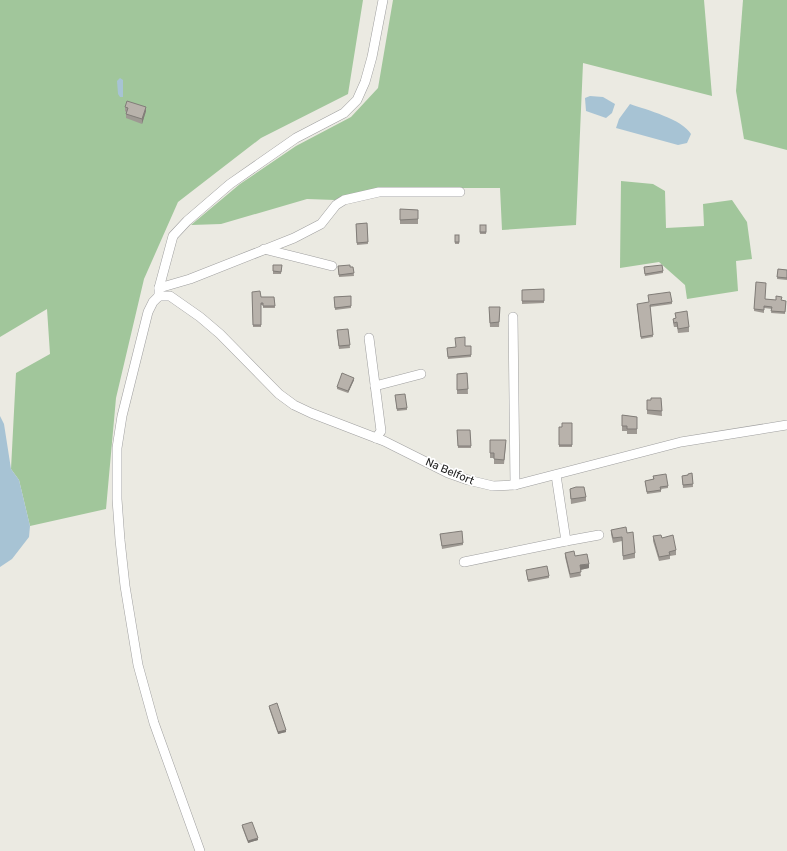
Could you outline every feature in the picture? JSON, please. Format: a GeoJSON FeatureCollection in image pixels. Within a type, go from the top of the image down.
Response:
{"type":"FeatureCollection","features":[{"type":"Feature","properties":{"kind":"street"},"geometry":{"type":"LineString","coordinates":[[200,851],[157,730],[138,665],[125,586],[117,499],[116,464],[119,430],[148,312],[159,292],[173,236],[187,221],[230,184],[296,138],[344,112],[357,100],[365,82],[372,56],[383,0]]}},
{"type":"Feature","properties":{"kind":"street"},"geometry":{"type":"LineString","coordinates":[[159,292],[294,238],[321,224],[336,205],[344,200],[379,192],[460,192]]}},
{"type":"Feature","properties":{"kind":"street"},"geometry":{"type":"LineString","coordinates":[[264,249],[332,266]]}},
{"type":"Feature","properties":{"kind":"street","name":"Na Belfort"},"geometry":{"type":"LineString","coordinates":[[159,292],[170,296],[200,317],[220,334],[279,394],[294,405],[376,438],[468,480],[493,486],[515,486],[681,442],[787,425]]}},
{"type":"Feature","properties":{"kind":"street"},"geometry":{"type":"LineString","coordinates":[[513,317],[515,486]]}},
{"type":"Feature","properties":{"kind":"street"},"geometry":{"type":"LineString","coordinates":[[369,338],[381,431],[376,438]]}},
{"type":"Feature","properties":{"kind":"street"},"geometry":{"type":"LineString","coordinates":[[375,386],[421,374]]}},
{"type":"Feature","properties":{"kind":"street"},"geometry":{"type":"LineString","coordinates":[[556,475],[566,541]]}},
{"type":"Feature","properties":{"kind":"street"},"geometry":{"type":"LineString","coordinates":[[464,562],[599,535]]}},
{"type":"Feature","properties":{"kind":"green space"},"geometry":{"type":"Polygon","coordinates":[[[0,0],[363,0],[348,94],[261,138],[178,202],[144,279],[116,398],[106,509],[30,526],[19,480],[11,469],[16,373],[50,354],[47,309],[0,337],[0,0]]]}},
{"type":"Feature","properties":{"kind":"green space"},"geometry":{"type":"Polygon","coordinates":[[[393,0],[704,0],[712,96],[583,63],[576,225],[502,230],[500,188],[378,188],[335,200],[307,199],[221,224],[191,225],[240,184],[296,146],[351,117],[378,88],[393,0]]]}},
{"type":"Feature","properties":{"kind":"green space"},"geometry":{"type":"Polygon","coordinates":[[[743,0],[787,0],[787,150],[744,139],[736,91],[743,0]]]}},
{"type":"Feature","properties":{"kind":"green space"},"geometry":{"type":"Polygon","coordinates":[[[621,181],[653,184],[665,191],[666,228],[704,226],[703,204],[732,200],[747,222],[752,259],[736,261],[738,291],[687,299],[685,285],[659,262],[620,268],[621,181]]]}},
{"type":"Feature","properties":{"kind":"water"},"geometry":{"type":"Polygon","coordinates":[[[120,78],[123,80],[123,97],[120,97],[118,94],[117,81],[120,78]]]}},
{"type":"Feature","properties":{"kind":"water"},"geometry":{"type":"Polygon","coordinates":[[[590,96],[603,97],[615,104],[612,113],[606,118],[586,111],[585,98],[590,96]]]}},
{"type":"Feature","properties":{"kind":"water"},"geometry":{"type":"Polygon","coordinates":[[[630,104],[672,119],[680,124],[691,134],[687,143],[678,145],[616,128],[619,119],[630,104]]]}},
{"type":"Feature","properties":{"kind":"water"},"geometry":{"type":"Polygon","coordinates":[[[0,416],[4,424],[11,469],[19,480],[30,526],[29,537],[12,559],[0,567],[0,416]]]}},
{"type":"Feature","properties":{"kind":"building"},"geometry":{"type":"Polygon","coordinates":[[[127,101],[146,107],[142,119],[126,114],[128,108],[125,107],[127,101]]]}},
{"type":"Feature","properties":{"kind":"building"},"geometry":{"type":"Polygon","coordinates":[[[400,209],[418,210],[418,219],[400,220],[400,209]]]}},
{"type":"Feature","properties":{"kind":"building"},"geometry":{"type":"Polygon","coordinates":[[[367,223],[368,242],[357,243],[356,224],[367,223]]]}},
{"type":"Feature","properties":{"kind":"building"},"geometry":{"type":"Polygon","coordinates":[[[480,225],[486,225],[486,232],[480,232],[480,225]]]}},
{"type":"Feature","properties":{"kind":"building"},"geometry":{"type":"Polygon","coordinates":[[[455,235],[459,235],[459,242],[455,242],[455,235]]]}},
{"type":"Feature","properties":{"kind":"building"},"geometry":{"type":"Polygon","coordinates":[[[273,265],[282,265],[281,272],[273,271],[273,265]]]}},
{"type":"Feature","properties":{"kind":"building"},"geometry":{"type":"Polygon","coordinates":[[[350,265],[350,267],[353,267],[354,273],[339,275],[338,266],[350,265]]]}},
{"type":"Feature","properties":{"kind":"building"},"geometry":{"type":"Polygon","coordinates":[[[662,265],[663,271],[645,274],[644,267],[662,265]]]}},
{"type":"Feature","properties":{"kind":"building"},"geometry":{"type":"Polygon","coordinates":[[[778,269],[787,270],[787,278],[777,277],[778,269]]]}},
{"type":"Feature","properties":{"kind":"building"},"geometry":{"type":"Polygon","coordinates":[[[756,282],[766,283],[765,299],[776,300],[776,296],[782,297],[781,300],[786,301],[785,312],[771,311],[772,307],[764,306],[764,310],[754,309],[756,282]]]}},
{"type":"Feature","properties":{"kind":"building"},"geometry":{"type":"Polygon","coordinates":[[[544,289],[544,301],[522,301],[522,290],[544,289]]]}},
{"type":"Feature","properties":{"kind":"building"},"geometry":{"type":"Polygon","coordinates":[[[260,291],[261,297],[274,297],[275,306],[263,306],[263,303],[261,303],[261,325],[253,325],[252,292],[260,291]]]}},
{"type":"Feature","properties":{"kind":"building"},"geometry":{"type":"Polygon","coordinates":[[[670,292],[672,302],[650,305],[653,335],[641,337],[637,304],[649,302],[648,295],[670,292]]]}},
{"type":"Feature","properties":{"kind":"building"},"geometry":{"type":"Polygon","coordinates":[[[351,296],[351,306],[335,308],[334,297],[351,296]]]}},
{"type":"Feature","properties":{"kind":"building"},"geometry":{"type":"Polygon","coordinates":[[[489,307],[500,307],[499,322],[490,323],[489,307]]]}},
{"type":"Feature","properties":{"kind":"building"},"geometry":{"type":"Polygon","coordinates":[[[687,311],[689,327],[678,329],[677,322],[674,323],[673,319],[676,318],[675,313],[687,311]]]}},
{"type":"Feature","properties":{"kind":"building"},"geometry":{"type":"Polygon","coordinates":[[[348,329],[350,345],[339,346],[337,330],[348,329]]]}},
{"type":"Feature","properties":{"kind":"building"},"geometry":{"type":"Polygon","coordinates":[[[465,337],[465,346],[471,346],[471,355],[448,357],[447,348],[456,347],[455,338],[465,337]]]}},
{"type":"Feature","properties":{"kind":"building"},"geometry":{"type":"Polygon","coordinates":[[[342,373],[354,378],[348,391],[337,387],[342,373]]]}},
{"type":"Feature","properties":{"kind":"building"},"geometry":{"type":"Polygon","coordinates":[[[467,373],[468,389],[457,390],[457,374],[467,373]]]}},
{"type":"Feature","properties":{"kind":"building"},"geometry":{"type":"Polygon","coordinates":[[[405,394],[407,408],[397,409],[395,395],[405,394]]]}},
{"type":"Feature","properties":{"kind":"building"},"geometry":{"type":"Polygon","coordinates":[[[651,398],[661,398],[662,411],[647,410],[647,400],[651,400],[651,398]]]}},
{"type":"Feature","properties":{"kind":"building"},"geometry":{"type":"Polygon","coordinates":[[[622,415],[637,417],[637,429],[627,429],[627,426],[622,426],[622,415]]]}},
{"type":"Feature","properties":{"kind":"building"},"geometry":{"type":"Polygon","coordinates":[[[562,423],[572,423],[572,445],[559,445],[559,427],[562,427],[562,423]]]}},
{"type":"Feature","properties":{"kind":"building"},"geometry":{"type":"Polygon","coordinates":[[[457,430],[470,430],[471,446],[458,446],[457,430]]]}},
{"type":"Feature","properties":{"kind":"building"},"geometry":{"type":"Polygon","coordinates":[[[490,440],[506,440],[504,460],[494,459],[494,453],[490,453],[490,440]]]}},
{"type":"Feature","properties":{"kind":"building"},"geometry":{"type":"Polygon","coordinates":[[[692,473],[693,484],[683,485],[682,476],[692,473]]]}},
{"type":"Feature","properties":{"kind":"building"},"geometry":{"type":"Polygon","coordinates":[[[666,474],[668,486],[660,487],[661,490],[647,492],[645,481],[654,479],[653,476],[666,474]]]}},
{"type":"Feature","properties":{"kind":"building"},"geometry":{"type":"Polygon","coordinates":[[[584,487],[586,497],[571,499],[570,489],[584,487]]]}},
{"type":"Feature","properties":{"kind":"building"},"geometry":{"type":"Polygon","coordinates":[[[626,527],[627,533],[633,532],[635,553],[623,556],[622,537],[613,538],[611,530],[626,527]]]}},
{"type":"Feature","properties":{"kind":"building"},"geometry":{"type":"Polygon","coordinates":[[[462,531],[463,543],[442,546],[440,534],[462,531]]]}},
{"type":"Feature","properties":{"kind":"building"},"geometry":{"type":"Polygon","coordinates":[[[661,535],[662,538],[673,535],[676,550],[669,552],[670,555],[659,557],[653,536],[661,535]]]}},
{"type":"Feature","properties":{"kind":"building"},"geometry":{"type":"Polygon","coordinates":[[[574,551],[575,556],[587,554],[589,564],[580,565],[581,572],[570,574],[565,553],[574,551]]]}},
{"type":"Feature","properties":{"kind":"building"},"geometry":{"type":"Polygon","coordinates":[[[547,566],[549,576],[528,580],[526,570],[547,566]]]}},
{"type":"Feature","properties":{"kind":"building"},"geometry":{"type":"Polygon","coordinates":[[[277,703],[286,730],[278,732],[269,706],[277,703]]]}},
{"type":"Feature","properties":{"kind":"building"},"geometry":{"type":"Polygon","coordinates":[[[252,822],[258,838],[248,841],[242,825],[252,822]]]}}]}
